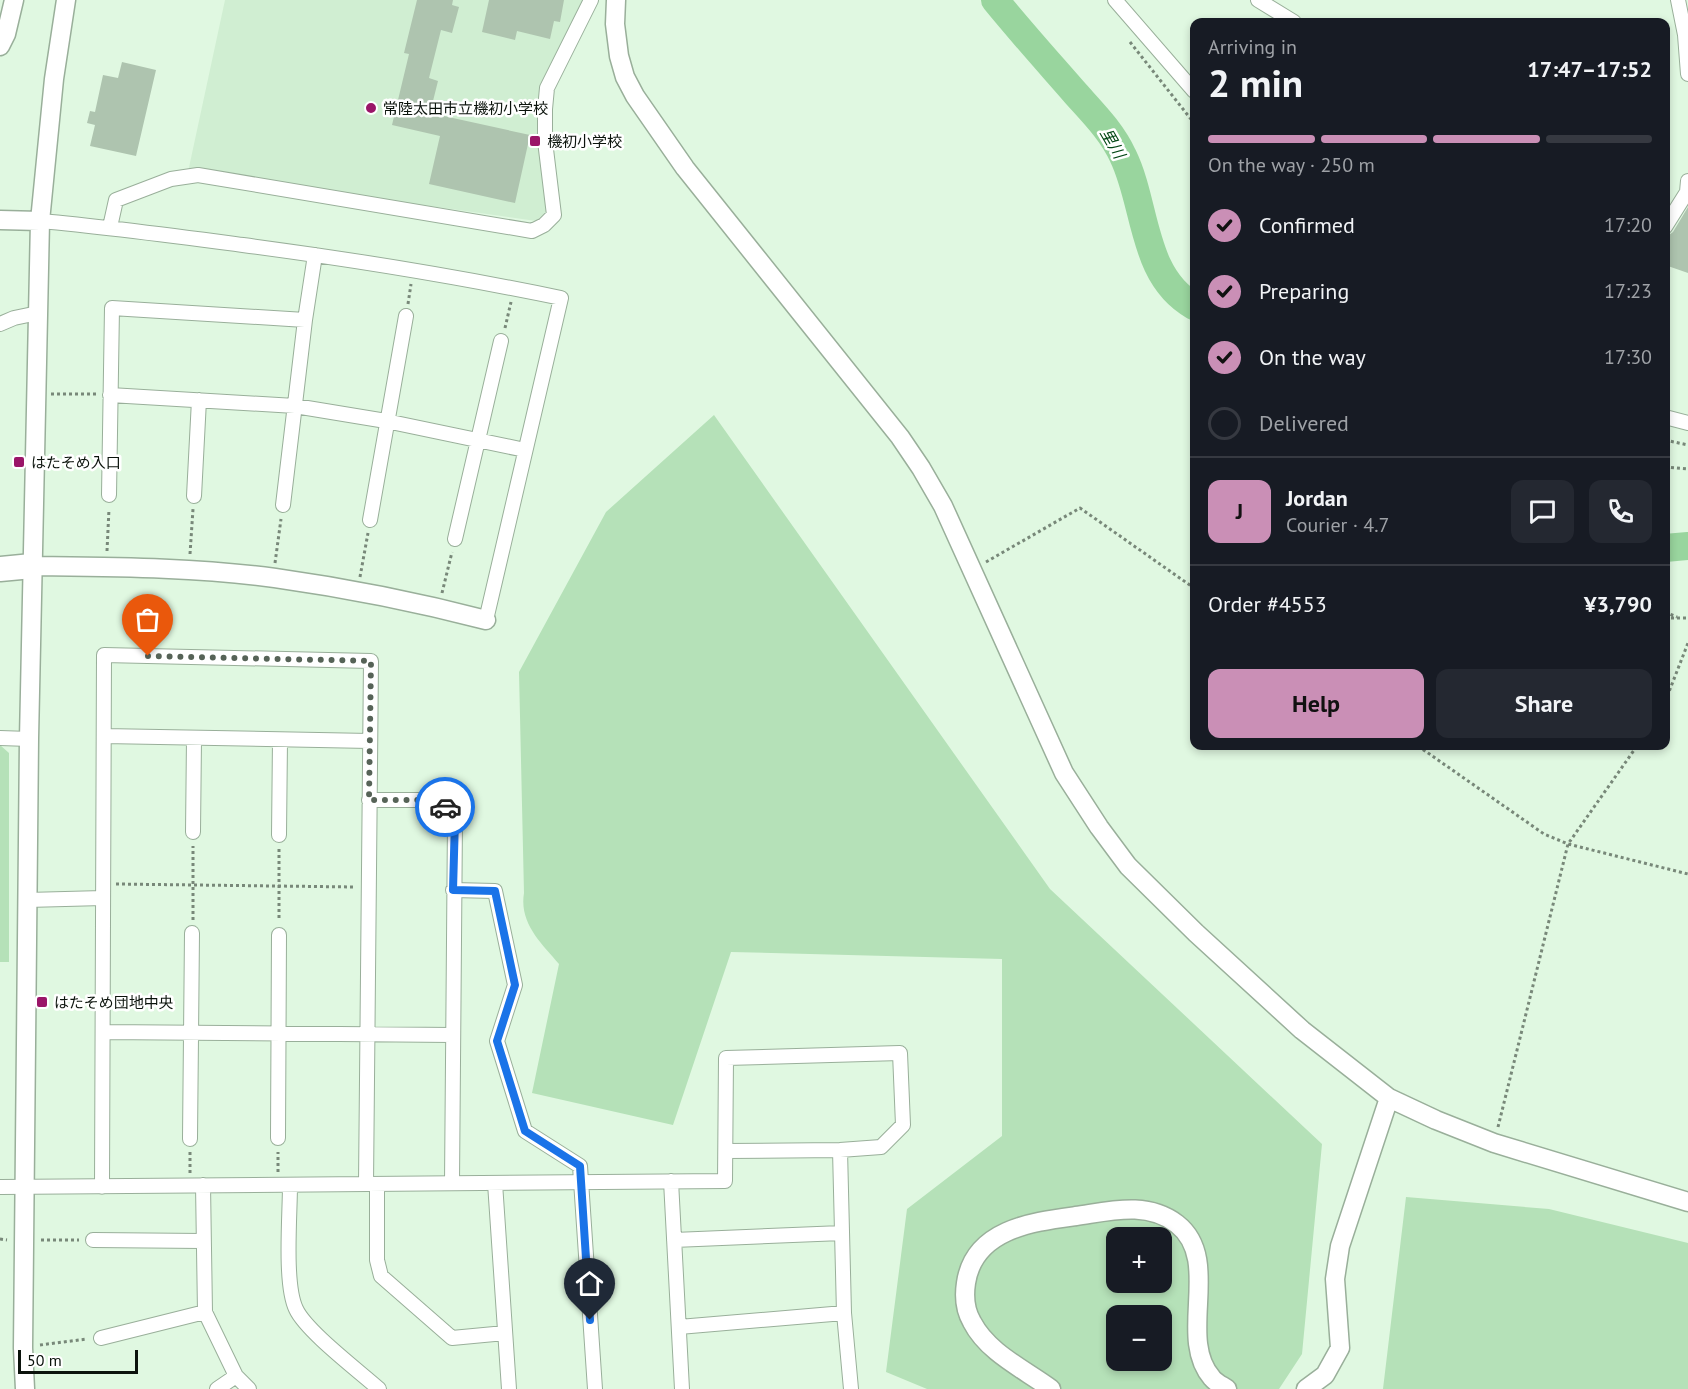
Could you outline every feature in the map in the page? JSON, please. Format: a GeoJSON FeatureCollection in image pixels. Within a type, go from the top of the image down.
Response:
{"type":"FeatureCollection","features":[{"type":"Feature","properties":{"kind":"highway"},"geometry":{"type":"LineString","coordinates":[[0,568],[32,566]]}},
{"type":"Feature","properties":{"kind":"street"},"geometry":{"type":"LineString","coordinates":[[0,46],[6,34],[14,0]]}},
{"type":"Feature","properties":{"kind":"street"},"geometry":{"type":"LineString","coordinates":[[25,1389],[23,1348],[29,739],[40,221],[54,79],[66,0]]}},
{"type":"Feature","properties":{"kind":"street"},"geometry":{"type":"LineString","coordinates":[[110,227],[116,200],[171,179],[198,175],[532,231],[544,225],[554,215],[545,141],[544,109],[547,88],[591,0]]}},
{"type":"Feature","properties":{"kind":"street"},"geometry":{"type":"LineString","coordinates":[[616,0],[615,24],[619,56],[625,77],[635,96],[685,168],[900,436],[921,468],[943,506],[973,569],[1029,700],[1064,773],[1128,866],[1196,933],[1302,1030],[1389,1098],[1494,1143],[1688,1202]]}},
{"type":"Feature","properties":{"kind":"street"},"geometry":{"type":"LineString","coordinates":[[1115,0],[1190,86]]}},
{"type":"Feature","properties":{"kind":"street"},"geometry":{"type":"LineString","coordinates":[[1258,0],[1287,18]]}},
{"type":"Feature","properties":{"kind":"street"},"geometry":{"type":"LineString","coordinates":[[1678,0],[1688,74]]}},
{"type":"Feature","properties":{"kind":"street"},"geometry":{"type":"LineString","coordinates":[[1670,218],[1687,192],[1688,181]]}},
{"type":"Feature","properties":{"kind":"street"},"geometry":{"type":"LineString","coordinates":[[0,220],[110,227],[315,255],[561,298],[486,620],[357,591],[273,578],[189,570],[32,566]]}},
{"type":"Feature","properties":{"kind":"street"},"geometry":{"type":"LineString","coordinates":[[283,506],[315,255]]}},
{"type":"Feature","properties":{"kind":"street"},"geometry":{"type":"LineString","coordinates":[[109,495],[112,308],[305,321]]}},
{"type":"Feature","properties":{"kind":"street"},"geometry":{"type":"LineString","coordinates":[[0,324],[14,318],[38,313]]}},
{"type":"Feature","properties":{"kind":"street"},"geometry":{"type":"LineString","coordinates":[[370,520],[406,315]]}},
{"type":"Feature","properties":{"kind":"street"},"geometry":{"type":"LineString","coordinates":[[455,539],[501,341]]}},
{"type":"Feature","properties":{"kind":"street"},"geometry":{"type":"LineString","coordinates":[[110,394],[295,406],[386,421],[525,450]]}},
{"type":"Feature","properties":{"kind":"street"},"geometry":{"type":"LineString","coordinates":[[195,496],[199,400]]}},
{"type":"Feature","properties":{"kind":"street"},"geometry":{"type":"LineString","coordinates":[[1670,418],[1688,423]]}},
{"type":"Feature","properties":{"kind":"street"},"geometry":{"type":"LineString","coordinates":[[102,1186],[104,655],[371,661],[367,1034],[371,1184],[377,1260],[381,1276],[452,1338],[505,1333]]}},
{"type":"Feature","properties":{"kind":"street"},"geometry":{"type":"LineString","coordinates":[[104,736],[370,741]]}},
{"type":"Feature","properties":{"kind":"street"},"geometry":{"type":"LineString","coordinates":[[0,738],[29,739]]}},
{"type":"Feature","properties":{"kind":"street"},"geometry":{"type":"LineString","coordinates":[[193,832],[194,739]]}},
{"type":"Feature","properties":{"kind":"street"},"geometry":{"type":"LineString","coordinates":[[279,836],[280,740]]}},
{"type":"Feature","properties":{"kind":"street"},"geometry":{"type":"LineString","coordinates":[[369,800],[439,800],[455,819],[452,1183]]}},
{"type":"Feature","properties":{"kind":"street"},"geometry":{"type":"LineString","coordinates":[[453,890],[495,891],[515,985],[497,1041],[525,1131],[580,1166],[595,1389]]}},
{"type":"Feature","properties":{"kind":"street"},"geometry":{"type":"LineString","coordinates":[[27,900],[104,891]]}},
{"type":"Feature","properties":{"kind":"street"},"geometry":{"type":"LineString","coordinates":[[190,1139],[192,933]]}},
{"type":"Feature","properties":{"kind":"street"},"geometry":{"type":"LineString","coordinates":[[278,1138],[279,935]]}},
{"type":"Feature","properties":{"kind":"street"},"geometry":{"type":"LineString","coordinates":[[103,1032],[453,1035]]}},
{"type":"Feature","properties":{"kind":"street"},"geometry":{"type":"LineString","coordinates":[[0,1187],[725,1180],[726,1058],[900,1053],[903,1125],[881,1148],[726,1150]]}},
{"type":"Feature","properties":{"kind":"street"},"geometry":{"type":"LineString","coordinates":[[1306,1389],[1325,1376],[1340,1348],[1335,1279],[1340,1246],[1389,1098]]}},
{"type":"Feature","properties":{"kind":"street"},"geometry":{"type":"LineString","coordinates":[[840,1150],[844,1313],[851,1389]]}},
{"type":"Feature","properties":{"kind":"street"},"geometry":{"type":"LineString","coordinates":[[670,1181],[682,1389]]}},
{"type":"Feature","properties":{"kind":"street"},"geometry":{"type":"LineString","coordinates":[[495,1183],[509,1389]]}},
{"type":"Feature","properties":{"kind":"street"},"geometry":{"type":"LineString","coordinates":[[284,1185],[289,1282],[295,1309],[306,1324],[379,1389]]}},
{"type":"Feature","properties":{"kind":"street"},"geometry":{"type":"LineString","coordinates":[[196,1186],[203,1241],[205,1312],[236,1376],[249,1389]]}},
{"type":"Feature","properties":{"kind":"street"},"geometry":{"type":"LineString","coordinates":[[1051,1389],[992,1349],[971,1322],[964,1296],[968,1270],[977,1253],[1004,1232],[1038,1222],[1133,1208],[1155,1213],[1178,1225],[1194,1246],[1199,1297],[1197,1334],[1201,1359],[1213,1379],[1227,1389]]}},
{"type":"Feature","properties":{"kind":"street"},"geometry":{"type":"LineString","coordinates":[[674,1240],[842,1233]]}},
{"type":"Feature","properties":{"kind":"street"},"geometry":{"type":"LineString","coordinates":[[93,1240],[203,1241]]}},
{"type":"Feature","properties":{"kind":"street"},"geometry":{"type":"LineString","coordinates":[[101,1338],[205,1312]]}},
{"type":"Feature","properties":{"kind":"street"},"geometry":{"type":"LineString","coordinates":[[679,1327],[844,1313]]}},
{"type":"Feature","properties":{"kind":"street"},"geometry":{"type":"LineString","coordinates":[[218,1389],[236,1376]]}},
{"type":"Feature","properties":{"kind":"path"},"geometry":{"type":"LineString","coordinates":[[1130,41],[1190,118]]}},
{"type":"Feature","properties":{"kind":"path"},"geometry":{"type":"LineString","coordinates":[[406,315],[414,271]]}},
{"type":"Feature","properties":{"kind":"path"},"geometry":{"type":"LineString","coordinates":[[501,341],[515,289]]}},
{"type":"Feature","properties":{"kind":"path"},"geometry":{"type":"LineString","coordinates":[[36,394],[110,394]]}},
{"type":"Feature","properties":{"kind":"path"},"geometry":{"type":"LineString","coordinates":[[1670,441],[1688,445]]}},
{"type":"Feature","properties":{"kind":"path"},"geometry":{"type":"LineString","coordinates":[[1670,468],[1688,470]]}},
{"type":"Feature","properties":{"kind":"path"},"geometry":{"type":"LineString","coordinates":[[107,567],[109,495]]}},
{"type":"Feature","properties":{"kind":"path"},"geometry":{"type":"LineString","coordinates":[[189,570],[195,496]]}},
{"type":"Feature","properties":{"kind":"path"},"geometry":{"type":"LineString","coordinates":[[273,578],[283,506]]}},
{"type":"Feature","properties":{"kind":"path"},"geometry":{"type":"LineString","coordinates":[[973,569],[1080,508],[1190,585]]}},
{"type":"Feature","properties":{"kind":"path"},"geometry":{"type":"LineString","coordinates":[[357,591],[370,520]]}},
{"type":"Feature","properties":{"kind":"path"},"geometry":{"type":"LineString","coordinates":[[439,608],[455,539]]}},
{"type":"Feature","properties":{"kind":"path"},"geometry":{"type":"LineString","coordinates":[[1670,614],[1678,618]]}},
{"type":"Feature","properties":{"kind":"path"},"geometry":{"type":"LineString","coordinates":[[1670,618],[1688,618]]}},
{"type":"Feature","properties":{"kind":"path"},"geometry":{"type":"LineString","coordinates":[[1670,689],[1688,643]]}},
{"type":"Feature","properties":{"kind":"path"},"geometry":{"type":"LineString","coordinates":[[1424,750],[1544,834],[1568,844],[1688,874]]}},
{"type":"Feature","properties":{"kind":"path"},"geometry":{"type":"LineString","coordinates":[[1494,1143],[1568,844],[1634,750]]}},
{"type":"Feature","properties":{"kind":"path"},"geometry":{"type":"LineString","coordinates":[[192,933],[193,832]]}},
{"type":"Feature","properties":{"kind":"path"},"geometry":{"type":"LineString","coordinates":[[279,836],[279,935]]}},
{"type":"Feature","properties":{"kind":"path"},"geometry":{"type":"LineString","coordinates":[[104,891],[193,885],[369,887]]}},
{"type":"Feature","properties":{"kind":"path"},"geometry":{"type":"LineString","coordinates":[[278,1138],[284,1185]]}},
{"type":"Feature","properties":{"kind":"path"},"geometry":{"type":"LineString","coordinates":[[190,1139],[196,1186]]}},
{"type":"Feature","properties":{"kind":"path"},"geometry":{"type":"LineString","coordinates":[[25,1240],[93,1240]]}},
{"type":"Feature","properties":{"kind":"path"},"geometry":{"type":"LineString","coordinates":[[23,1348],[101,1338]]}},
{"type":"Feature","properties":{"kind":"shaded area","name":"常陸太田市立機初小学校"},"geometry":{"type":"Polygon","coordinates":[[[225,0],[584,0],[541,88],[548,210],[536,221],[188,172],[225,0]]]}},
{"type":"Feature","properties":{"kind":"shaded area"},"geometry":{"type":"Polygon","coordinates":[[[714,415],[1050,889],[1322,1144],[1302,1354],[1279,1389],[927,1389],[886,1372],[907,1209],[1002,1136],[1002,959],[731,952],[673,1125],[532,1093],[559,964],[533,932],[523,904],[519,672],[606,512],[714,415]]]}},
{"type":"Feature","properties":{"kind":"shaded area"},"geometry":{"type":"Polygon","coordinates":[[[0,745],[9,753],[9,962],[0,962],[0,745]]]}},
{"type":"Feature","properties":{"kind":"shaded area"},"geometry":{"type":"Polygon","coordinates":[[[1406,1197],[1549,1209],[1688,1243],[1688,1389],[1383,1389],[1406,1197]]]}},
{"type":"Feature","properties":{"kind":"building"},"geometry":{"type":"Polygon","coordinates":[[[417,0],[453,0],[452,5],[459,7],[452,33],[441,30],[429,78],[438,81],[430,113],[530,135],[515,203],[429,184],[440,136],[392,125],[409,54],[404,53],[417,0]]]}},
{"type":"Feature","properties":{"kind":"building"},"geometry":{"type":"Polygon","coordinates":[[[489,0],[564,0],[560,22],[554,21],[550,39],[517,31],[515,40],[482,32],[489,0]]]}},
{"type":"Feature","properties":{"kind":"building"},"geometry":{"type":"Polygon","coordinates":[[[122,62],[156,70],[136,156],[90,146],[95,125],[87,123],[90,111],[95,112],[103,75],[118,78],[122,62]]]}},
{"type":"Feature","properties":{"kind":"building"},"geometry":{"type":"Polygon","coordinates":[[[1688,207],[1688,273],[1670,267],[1670,234],[1688,207]]]}},
{"type":"Feature","properties":{"kind":"waterway","name":"里川"},"geometry":{"type":"LineString","coordinates":[[995,0],[1114,139],[1131,175],[1155,258],[1164,277],[1177,293],[1190,303]]}},
{"type":"Feature","properties":{"kind":"waterway","name":"里川"},"geometry":{"type":"LineString","coordinates":[[1670,548],[1688,546]]}},
{"type":"Feature","properties":{"kind":"way so far"},"geometry":{"type":"LineString","coordinates":[[148,656],[371,661],[369,800],[439,800],[445,807]]}},
{"type":"Feature","properties":{"kind":"place","name":"常陸太田市立機初小学校"},"geometry":{"type":"Point","coordinates":[371,108]}},
{"type":"Feature","properties":{"kind":"place","name":"機初小学校"},"geometry":{"type":"Point","coordinates":[535,141]}},
{"type":"Feature","properties":{"kind":"place","name":"はたそめ入口"},"geometry":{"type":"Point","coordinates":[19,462]}},
{"type":"Feature","properties":{"kind":"place","name":"はたそめ団地中央"},"geometry":{"type":"Point","coordinates":[42,1002]}},
{"type":"Feature","properties":{"kind":"route"},"geometry":{"type":"LineString","coordinates":[[445,807],[455,819],[453,890],[495,891],[515,985],[497,1041],[525,1131],[580,1166],[590,1320]]}}]}
